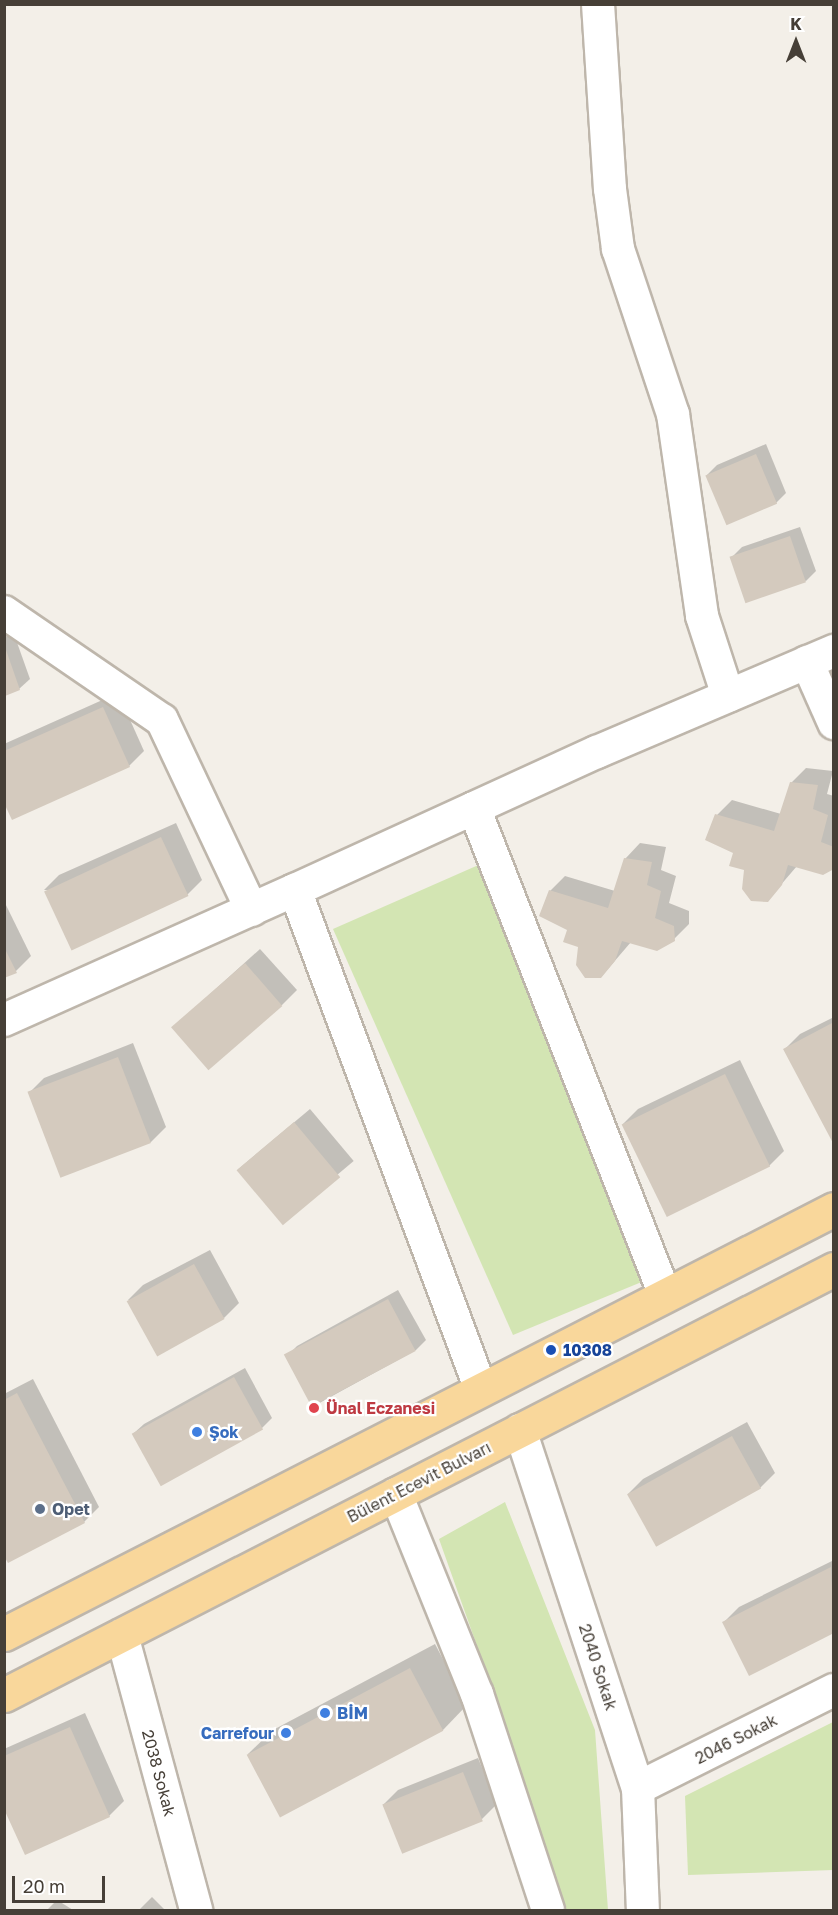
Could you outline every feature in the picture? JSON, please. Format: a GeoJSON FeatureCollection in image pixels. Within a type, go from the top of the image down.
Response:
{"type":"FeatureCollection","features":[{"type":"Feature","properties":{"kind":"main road"},"geometry":{"type":"LineString","coordinates":[[4,1634],[834,1209]]}},
{"type":"Feature","properties":{"kind":"main road","name":"Bülent Ecevit Bulvarı"},"geometry":{"type":"LineString","coordinates":[[4,1695],[834,1269]]}},
{"type":"Feature","properties":{"kind":"street"},"geometry":{"type":"LineString","coordinates":[[598,4],[610,189],[618,249],[673,414],[702,616],[728,696]]}},
{"type":"Feature","properties":{"kind":"street"},"geometry":{"type":"LineString","coordinates":[[4,612],[162,720],[252,910]]}},
{"type":"Feature","properties":{"kind":"street"},"geometry":{"type":"LineString","coordinates":[[4,1020],[474,808],[820,656],[834,723]]}},
{"type":"Feature","properties":{"kind":"street"},"geometry":{"type":"LineString","coordinates":[[474,808],[665,1295]]}},
{"type":"Feature","properties":{"kind":"street"},"geometry":{"type":"LineString","coordinates":[[295,890],[477,1372],[481,1390]]}},
{"type":"Feature","properties":{"kind":"street","name":"2040 Sokak"},"geometry":{"type":"LineString","coordinates":[[520,1430],[638,1788],[644,1911]]}},
{"type":"Feature","properties":{"kind":"street"},"geometry":{"type":"LineString","coordinates":[[396,1494],[477,1694],[548,1911]]}},
{"type":"Feature","properties":{"kind":"street","name":"2038 Sokak"},"geometry":{"type":"LineString","coordinates":[[122,1635],[196,1911]]}},
{"type":"Feature","properties":{"kind":"street","name":"2046 Sokak"},"geometry":{"type":"LineString","coordinates":[[638,1788],[834,1690]]}},
{"type":"Feature","properties":{"kind":"green space"},"geometry":{"type":"Polygon","coordinates":[[[483,863],[644,1281],[513,1335],[333,929],[483,863]]]}},
{"type":"Feature","properties":{"kind":"green space"},"geometry":{"type":"Polygon","coordinates":[[[505,1502],[595,1730],[608,1910],[563,1910],[504,1722],[439,1539],[505,1502]]]}},
{"type":"Feature","properties":{"kind":"green space"},"geometry":{"type":"Polygon","coordinates":[[[833,1722],[833,1870],[688,1875],[685,1796],[833,1722]]]}},
{"type":"Feature","properties":{"kind":"building"},"geometry":{"type":"Polygon","coordinates":[[[756,454],[777,504],[726,525],[705,475],[756,454]]]}},
{"type":"Feature","properties":{"kind":"building"},"geometry":{"type":"Polygon","coordinates":[[[790,536],[806,582],[745,603],[729,557],[790,536]]]}},
{"type":"Feature","properties":{"kind":"building"},"geometry":{"type":"Polygon","coordinates":[[[5,647],[20,690],[5,696],[5,647]]]}},
{"type":"Feature","properties":{"kind":"building"},"geometry":{"type":"Polygon","coordinates":[[[103,707],[130,767],[12,820],[4,803],[4,751],[103,707]]]}},
{"type":"Feature","properties":{"kind":"building"},"geometry":{"type":"Polygon","coordinates":[[[790,782],[818,785],[813,809],[828,815],[821,842],[834,847],[834,869],[823,875],[788,865],[782,885],[768,902],[751,901],[742,889],[744,870],[729,866],[733,853],[705,840],[715,814],[774,831],[790,782]]]}},
{"type":"Feature","properties":{"kind":"building"},"geometry":{"type":"Polygon","coordinates":[[[161,837],[188,896],[72,950],[44,892],[161,837]]]}},
{"type":"Feature","properties":{"kind":"building"},"geometry":{"type":"Polygon","coordinates":[[[624,858],[652,862],[647,885],[661,891],[655,918],[674,926],[675,941],[657,951],[622,941],[615,961],[601,978],[585,978],[576,965],[578,947],[563,942],[567,930],[539,916],[549,890],[608,908],[624,858]]]}},
{"type":"Feature","properties":{"kind":"building"},"geometry":{"type":"Polygon","coordinates":[[[4,947],[17,973],[4,978],[4,947]]]}},
{"type":"Feature","properties":{"kind":"building"},"geometry":{"type":"Polygon","coordinates":[[[245,963],[282,1006],[208,1070],[171,1027],[245,963]]]}},
{"type":"Feature","properties":{"kind":"building"},"geometry":{"type":"Polygon","coordinates":[[[834,1022],[834,1145],[783,1049],[834,1022]]]}},
{"type":"Feature","properties":{"kind":"building"},"geometry":{"type":"Polygon","coordinates":[[[118,1057],[151,1143],[60,1178],[27,1092],[118,1057]]]}},
{"type":"Feature","properties":{"kind":"building"},"geometry":{"type":"Polygon","coordinates":[[[725,1074],[770,1167],[667,1217],[622,1124],[725,1074]]]}},
{"type":"Feature","properties":{"kind":"building"},"geometry":{"type":"Polygon","coordinates":[[[294,1122],[340,1177],[283,1225],[237,1170],[294,1122]]]}},
{"type":"Feature","properties":{"kind":"building"},"geometry":{"type":"Polygon","coordinates":[[[194,1264],[225,1319],[157,1356],[127,1301],[194,1264]]]}},
{"type":"Feature","properties":{"kind":"building"},"geometry":{"type":"Polygon","coordinates":[[[388,1299],[416,1351],[312,1406],[284,1354],[388,1299]]]}},
{"type":"Feature","properties":{"kind":"building"},"geometry":{"type":"Polygon","coordinates":[[[234,1377],[263,1429],[161,1486],[132,1434],[234,1377]]]}},
{"type":"Feature","properties":{"kind":"building"},"geometry":{"type":"Polygon","coordinates":[[[17,1393],[85,1523],[8,1563],[4,1556],[4,1400],[17,1393]]]}},
{"type":"Feature","properties":{"kind":"building"},"geometry":{"type":"Polygon","coordinates":[[[732,1436],[761,1488],[656,1547],[627,1494],[732,1436]]]}},
{"type":"Feature","properties":{"kind":"building"},"geometry":{"type":"Polygon","coordinates":[[[831,1567],[834,1633],[749,1676],[722,1622],[831,1567]]]}},
{"type":"Feature","properties":{"kind":"building"},"geometry":{"type":"Polygon","coordinates":[[[410,1668],[443,1731],[280,1818],[247,1755],[410,1668]]]}},
{"type":"Feature","properties":{"kind":"building"},"geometry":{"type":"Polygon","coordinates":[[[70,1727],[110,1817],[25,1855],[4,1809],[4,1756],[70,1727]]]}},
{"type":"Feature","properties":{"kind":"building"},"geometry":{"type":"Polygon","coordinates":[[[463,1772],[483,1821],[402,1854],[382,1805],[463,1772]]]}},
{"type":"Feature","properties":{"kind":"place","name":"10308"},"geometry":{"type":"Point","coordinates":[551,1350]}},
{"type":"Feature","properties":{"kind":"place","name":"Ünal Eczanesi"},"geometry":{"type":"Point","coordinates":[314,1408]}},
{"type":"Feature","properties":{"kind":"place","name":"Şok"},"geometry":{"type":"Point","coordinates":[197,1432]}},
{"type":"Feature","properties":{"kind":"place","name":"Opet"},"geometry":{"type":"Point","coordinates":[40,1509]}},
{"type":"Feature","properties":{"kind":"place","name":"BİM"},"geometry":{"type":"Point","coordinates":[325,1713]}},
{"type":"Feature","properties":{"kind":"place","name":"Carrefour"},"geometry":{"type":"Point","coordinates":[286,1733]}}]}
